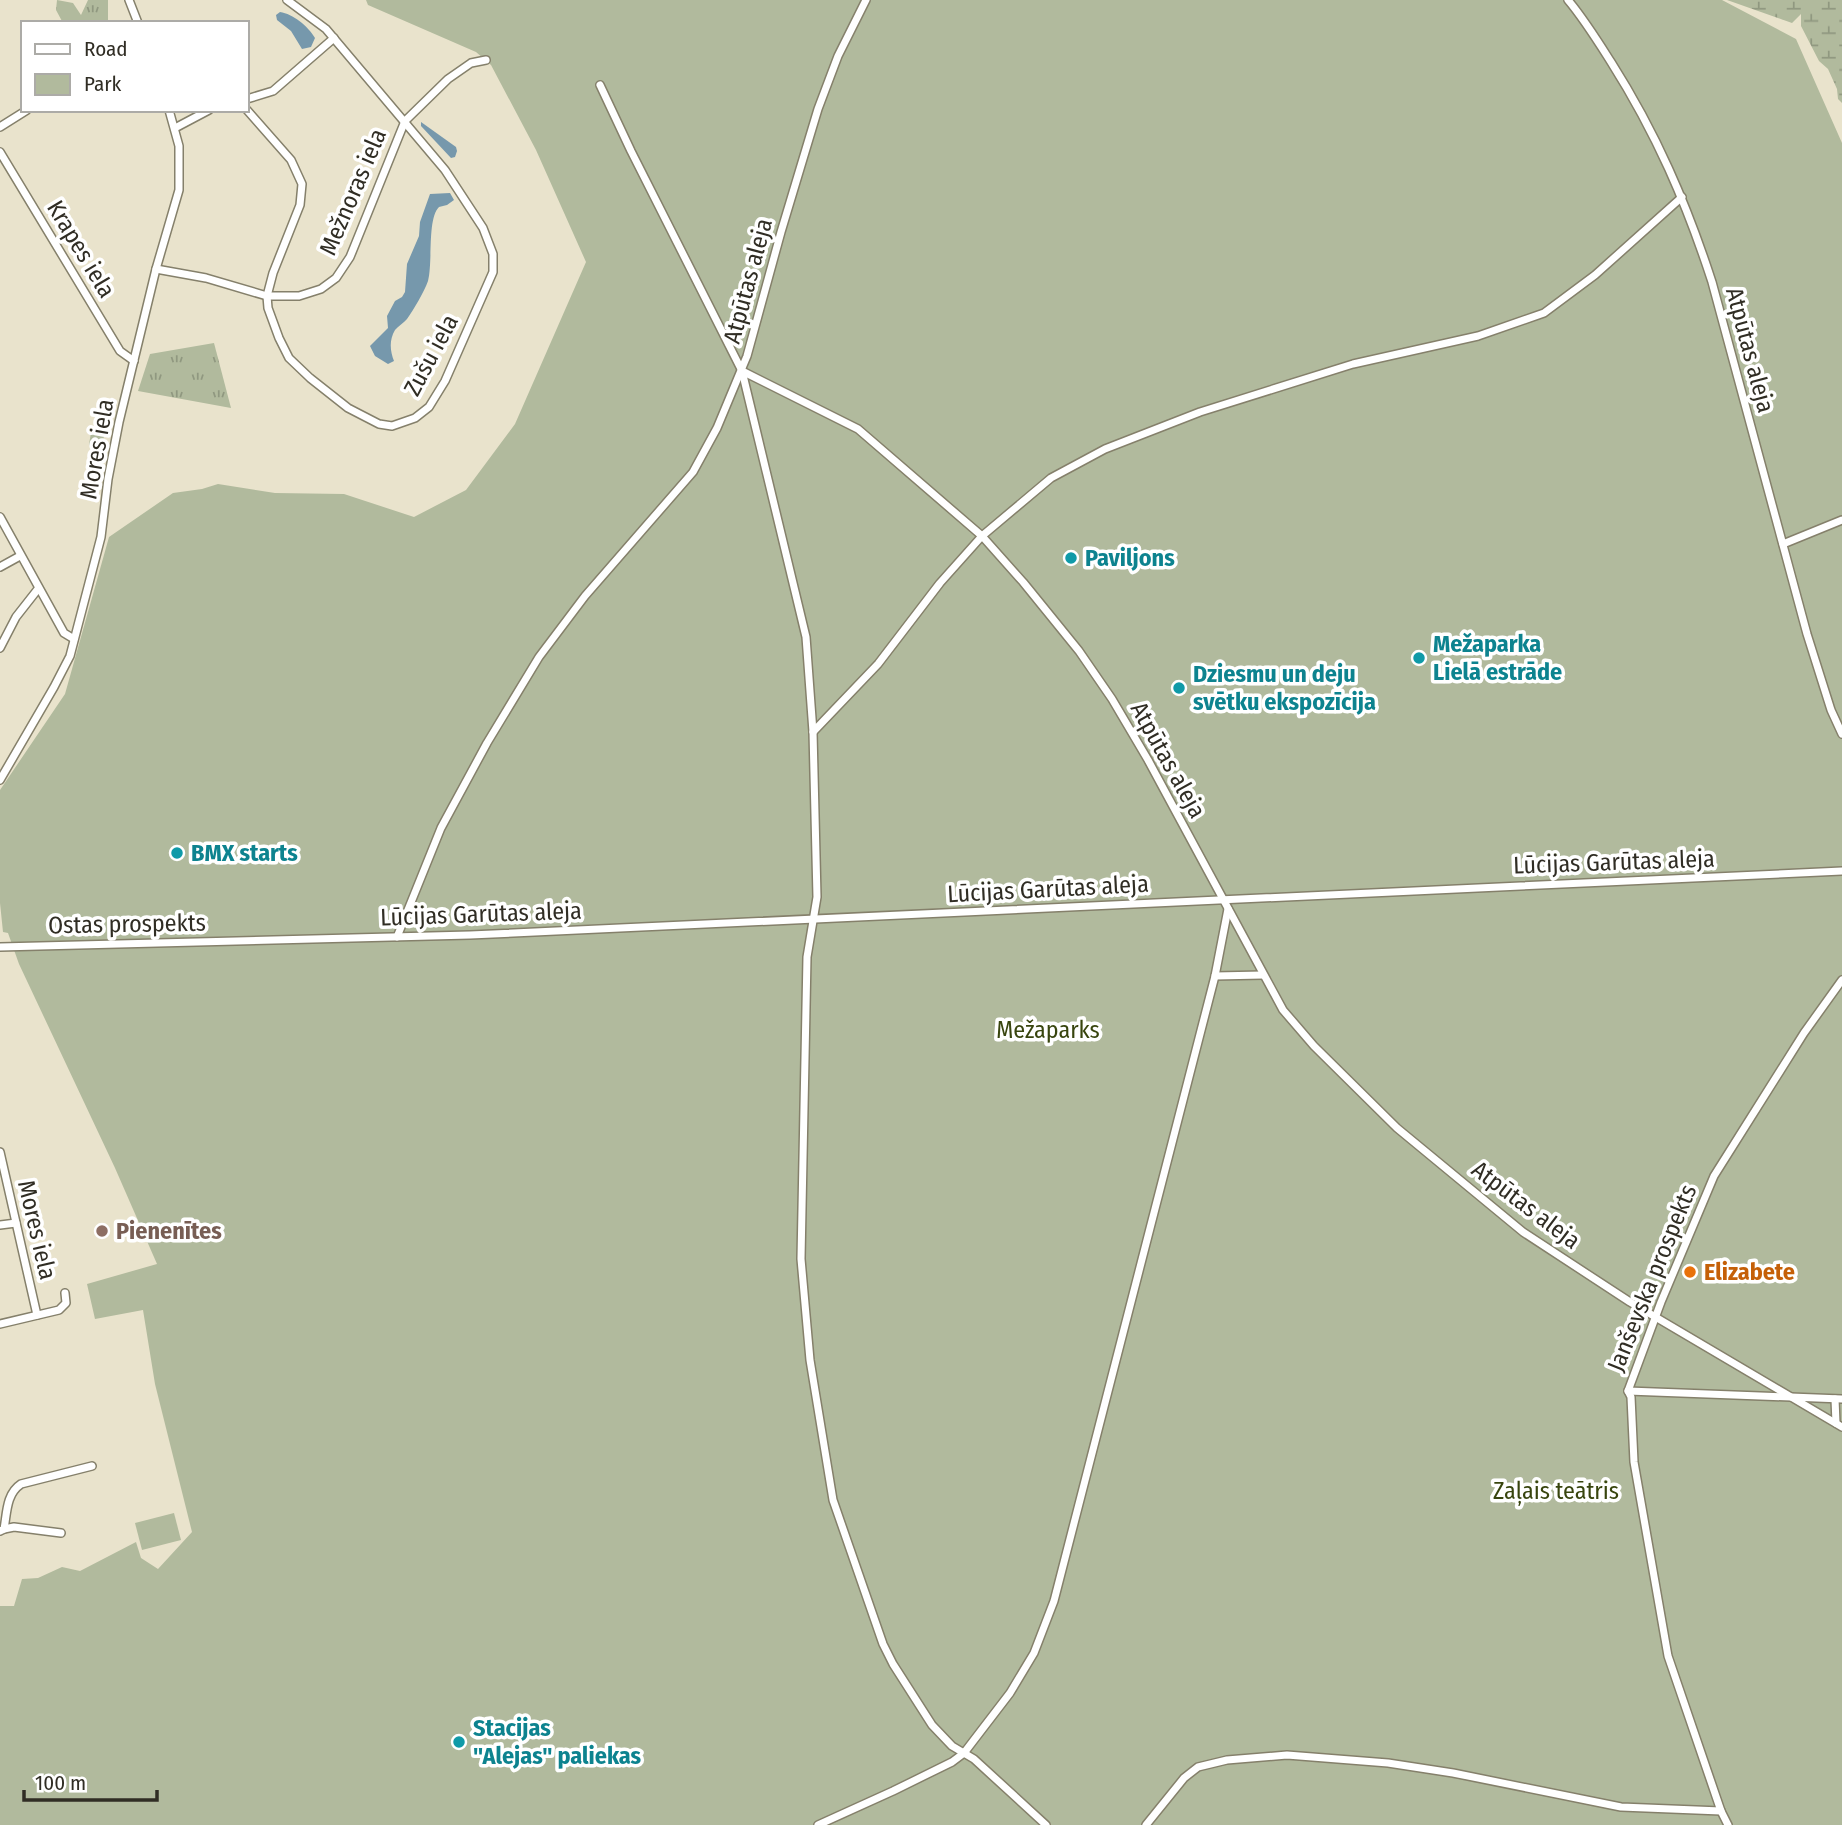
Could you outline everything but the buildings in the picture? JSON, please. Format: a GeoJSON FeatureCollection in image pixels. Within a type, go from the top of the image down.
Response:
{"type":"FeatureCollection","features":[{"type":"Feature","properties":{"kind":"street"},"geometry":{"type":"LineString","coordinates":[[129,0],[136,20]]}},
{"type":"Feature","properties":{"kind":"street","name":"Zušu iela"},"geometry":{"type":"LineString","coordinates":[[267,296],[279,338],[289,358],[348,408],[379,424],[392,426],[415,418],[429,407],[445,381],[490,278],[493,254],[483,228],[445,170],[334,38],[287,0]]}},
{"type":"Feature","properties":{"kind":"street","name":"Atpūtas aleja"},"geometry":{"type":"LineString","coordinates":[[866,0],[838,56],[818,109],[741,371],[858,429],[982,536],[1023,582],[1079,651],[1112,699],[1148,760],[1283,1010],[1314,1046],[1397,1128],[1523,1232],[1630,1302],[1839,1425]]}},
{"type":"Feature","properties":{"kind":"street","name":"Atpūtas aleja"},"geometry":{"type":"LineString","coordinates":[[1568,0],[1590,29],[1640,108],[1682,197],[1712,282],[1818,671],[1830,710],[1842,734]]}},
{"type":"Feature","properties":{"kind":"street"},"geometry":{"type":"LineString","coordinates":[[248,100],[273,91],[334,38]]}},
{"type":"Feature","properties":{"kind":"street","name":"Mežnoras iela"},"geometry":{"type":"LineString","coordinates":[[156,269],[206,278],[267,296],[311,293],[329,284],[344,268],[404,121],[447,79],[471,63],[486,60]]}},
{"type":"Feature","properties":{"kind":"street"},"geometry":{"type":"LineString","coordinates":[[600,85],[741,371],[806,637],[813,732],[817,897],[807,957],[801,1259],[810,1360],[821,1440],[833,1500],[883,1644],[932,1725],[952,1746],[974,1759],[1046,1825]]}},
{"type":"Feature","properties":{"kind":"street"},"geometry":{"type":"LineString","coordinates":[[248,111],[291,160],[302,184],[300,205],[277,259],[267,296]]}},
{"type":"Feature","properties":{"kind":"street"},"geometry":{"type":"LineString","coordinates":[[0,127],[24,112]]}},
{"type":"Feature","properties":{"kind":"street","name":"Mores iela"},"geometry":{"type":"LineString","coordinates":[[0,780],[60,678],[70,656],[102,537],[108,479],[156,269],[179,190],[180,159],[170,112]]}},
{"type":"Feature","properties":{"kind":"street"},"geometry":{"type":"LineString","coordinates":[[175,128],[205,112]]}},
{"type":"Feature","properties":{"kind":"street","name":"Krapes iela"},"geometry":{"type":"LineString","coordinates":[[0,152],[120,351],[134,362]]}},
{"type":"Feature","properties":{"kind":"street"},"geometry":{"type":"LineString","coordinates":[[813,732],[877,664],[940,583],[982,536],[1051,478],[1105,449],[1148,431],[1314,376],[1478,336],[1544,313],[1595,275],[1682,197]]}},
{"type":"Feature","properties":{"kind":"street"},"geometry":{"type":"LineString","coordinates":[[397,937],[441,828],[487,743],[540,657],[585,596],[693,472],[717,428],[741,371]]}},
{"type":"Feature","properties":{"kind":"street"},"geometry":{"type":"LineString","coordinates":[[0,517],[64,633],[74,639]]}},
{"type":"Feature","properties":{"kind":"street"},"geometry":{"type":"LineString","coordinates":[[1783,544],[1842,520]]}},
{"type":"Feature","properties":{"kind":"street"},"geometry":{"type":"LineString","coordinates":[[0,567],[20,556]]}},
{"type":"Feature","properties":{"kind":"street"},"geometry":{"type":"LineString","coordinates":[[0,648],[16,617],[38,589]]}},
{"type":"Feature","properties":{"kind":"street","name":"Lūcijas Garūtas aleja"},"geometry":{"type":"LineString","coordinates":[[255,940],[397,937],[814,918],[1226,904],[1842,871]]}},
{"type":"Feature","properties":{"kind":"street"},"geometry":{"type":"LineString","coordinates":[[818,1825],[914,1782],[964,1753],[1010,1693],[1034,1653],[1048,1618],[1215,976],[1226,904]]}},
{"type":"Feature","properties":{"kind":"street","name":"Ostas prospekts"},"geometry":{"type":"LineString","coordinates":[[0,947],[255,940]]}},
{"type":"Feature","properties":{"kind":"street"},"geometry":{"type":"LineString","coordinates":[[1215,976],[1263,975]]}},
{"type":"Feature","properties":{"kind":"street","name":"Janševska prospekts"},"geometry":{"type":"LineString","coordinates":[[1728,1825],[1668,1656],[1634,1462],[1632,1397],[1628,1391],[1656,1315],[1714,1176],[1804,1033],[1842,980]]}},
{"type":"Feature","properties":{"kind":"street","name":"Mores iela"},"geometry":{"type":"LineString","coordinates":[[0,1157],[37,1315]]}},
{"type":"Feature","properties":{"kind":"street"},"geometry":{"type":"LineString","coordinates":[[0,1225],[16,1223]]}},
{"type":"Feature","properties":{"kind":"street"},"geometry":{"type":"LineString","coordinates":[[0,1324],[62,1308],[66,1303],[65,1293]]}},
{"type":"Feature","properties":{"kind":"street"},"geometry":{"type":"LineString","coordinates":[[1628,1391],[1839,1399],[1839,1425]]}},
{"type":"Feature","properties":{"kind":"street"},"geometry":{"type":"LineString","coordinates":[[61,1533],[13,1527],[2,1530],[9,1499],[14,1489],[21,1485],[92,1466]]}},
{"type":"Feature","properties":{"kind":"street"},"geometry":{"type":"LineString","coordinates":[[1146,1825],[1184,1778],[1198,1767],[1227,1760],[1287,1755],[1388,1763],[1440,1771],[1621,1807],[1721,1811]]}},
{"type":"Feature","properties":{"kind":"green space"},"geometry":{"type":"Polygon","coordinates":[[[57,0],[73,3],[81,15],[88,0],[108,0],[108,21],[62,21],[56,10],[57,0]]]}},
{"type":"Feature","properties":{"kind":"green space","name":"Mežaparks"},"geometry":{"type":"Polygon","coordinates":[[[366,0],[1722,0],[1796,39],[1842,143],[1842,1825],[0,1825],[0,1606],[14,1606],[22,1579],[38,1578],[62,1567],[80,1571],[136,1542],[141,1558],[158,1569],[192,1532],[155,1384],[143,1310],[95,1319],[87,1284],[157,1264],[19,964],[8,933],[3,932],[0,903],[0,790],[65,694],[109,537],[173,493],[218,484],[275,493],[344,494],[414,517],[466,490],[515,424],[586,262],[536,150],[491,65],[476,52],[368,5],[366,0]]]}},
{"type":"Feature","properties":{"kind":"green space"},"geometry":{"type":"Polygon","coordinates":[[[1727,0],[1842,0],[1842,103],[1838,99],[1837,89],[1828,69],[1819,61],[1801,26],[1801,14],[1792,23],[1727,0]]]}},
{"type":"Feature","properties":{"kind":"green space"},"geometry":{"type":"Polygon","coordinates":[[[214,343],[231,408],[138,391],[150,354],[214,343]]]}},
{"type":"Feature","properties":{"kind":"green space"},"geometry":{"type":"Polygon","coordinates":[[[91,433],[104,436],[100,455],[93,454],[89,444],[91,433]]]}},
{"type":"Feature","properties":{"kind":"green space"},"geometry":{"type":"Polygon","coordinates":[[[174,1513],[181,1540],[142,1550],[135,1523],[174,1513]]]}},
{"type":"Feature","properties":{"kind":"water"},"geometry":{"type":"Polygon","coordinates":[[[280,12],[300,21],[308,29],[315,38],[311,47],[302,49],[291,31],[277,20],[276,15],[280,12]]]}},
{"type":"Feature","properties":{"kind":"water"},"geometry":{"type":"Polygon","coordinates":[[[421,122],[456,147],[455,157],[451,158],[421,126],[421,122]]]}},
{"type":"Feature","properties":{"kind":"water"},"geometry":{"type":"Polygon","coordinates":[[[450,193],[454,200],[439,207],[433,221],[428,281],[410,315],[393,334],[391,346],[394,361],[388,364],[375,356],[370,346],[388,328],[387,316],[395,301],[405,292],[407,264],[419,236],[420,222],[430,194],[450,193]]]}},
{"type":"Feature","properties":{"kind":"place","name":"Paviljons"},"geometry":{"type":"Point","coordinates":[1071,558]}},
{"type":"Feature","properties":{"kind":"place","name":"Mežaparka Lielā estrāde"},"geometry":{"type":"Point","coordinates":[1419,658]}},
{"type":"Feature","properties":{"kind":"place","name":"Dziesmu un deju svētku ekspozīcija"},"geometry":{"type":"Point","coordinates":[1179,688]}},
{"type":"Feature","properties":{"kind":"place","name":"BMX starts"},"geometry":{"type":"Point","coordinates":[177,853]}},
{"type":"Feature","properties":{"kind":"place","name":"Pienenītes"},"geometry":{"type":"Point","coordinates":[102,1231]}},
{"type":"Feature","properties":{"kind":"place","name":"Elizabete"},"geometry":{"type":"Point","coordinates":[1690,1272]}},
{"type":"Feature","properties":{"kind":"place","name":"Stacijas \"Alejas\" paliekas"},"geometry":{"type":"Point","coordinates":[459,1742]}},
{"type":"Feature","properties":{"kind":"park label","name":"Zaļais teātris"},"geometry":{"type":"Point","coordinates":[1556,1491]}}]}
